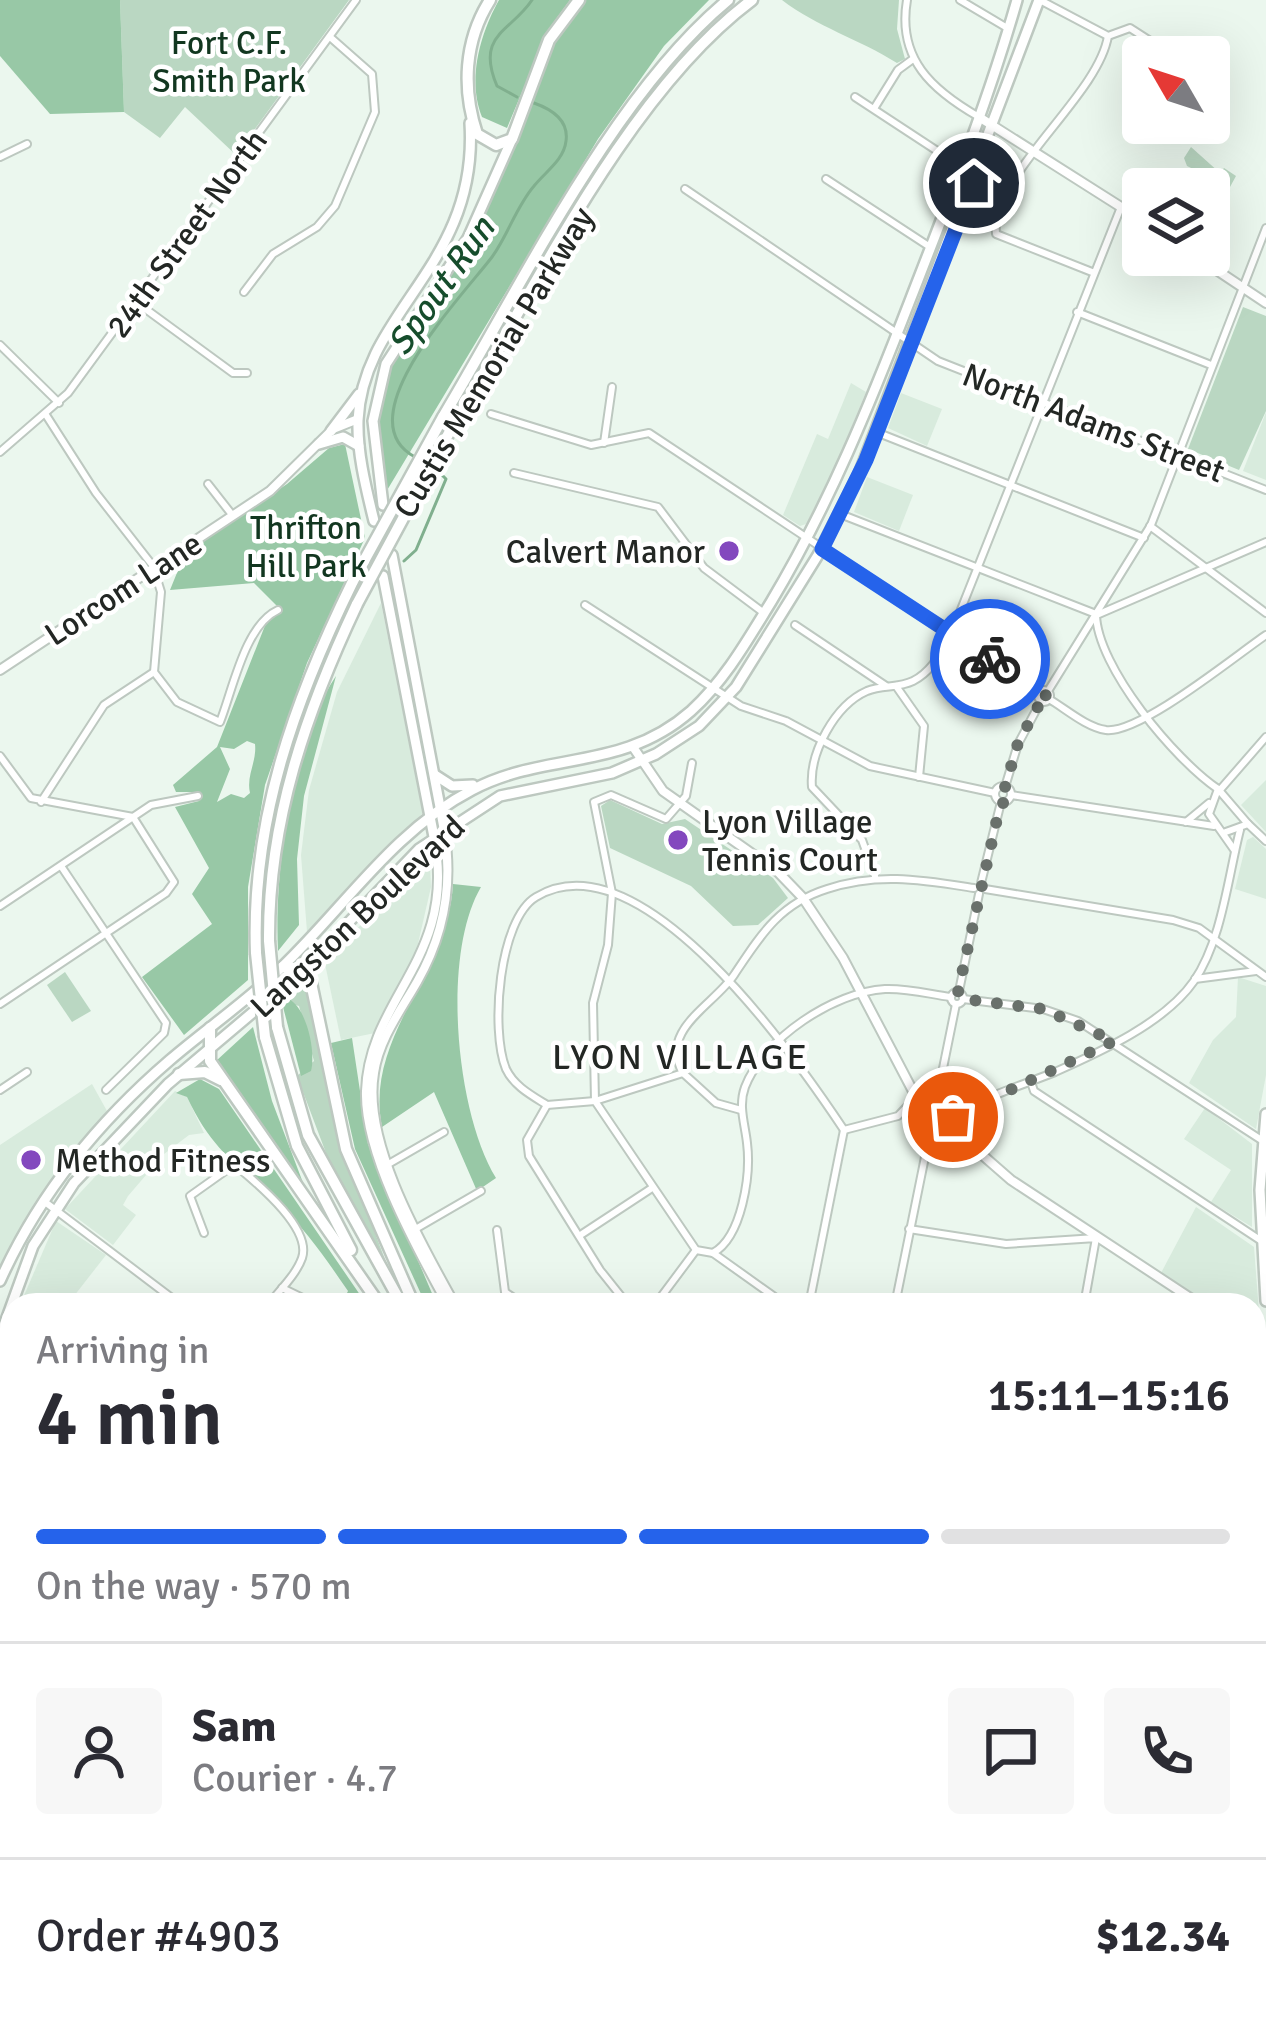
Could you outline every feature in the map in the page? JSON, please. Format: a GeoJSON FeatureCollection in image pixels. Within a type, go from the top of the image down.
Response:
{"type":"FeatureCollection","features":[{"type":"Feature","properties":{"kind":"highway"},"geometry":{"type":"LineString","coordinates":[[490,0],[470,52],[469,104],[481,140],[496,145],[512,139],[549,40],[579,0]]}},
{"type":"Feature","properties":{"kind":"highway","name":"Custis Memorial Parkway"},"geometry":{"type":"LineString","coordinates":[[375,1293],[304,1163],[265,1037],[256,953],[257,874],[274,779],[305,688],[353,581],[442,417],[626,113],[672,53],[728,0]]}},
{"type":"Feature","properties":{"kind":"highway","name":"Custis Memorial Parkway"},"geometry":{"type":"LineString","coordinates":[[395,1293],[308,1136],[278,1027],[269,941],[271,871],[284,795],[313,706],[357,604],[450,431],[640,117],[696,49],[752,0]]}},
{"type":"Feature","properties":{"kind":"highway"},"geometry":{"type":"LineString","coordinates":[[283,967],[303,970],[310,978],[346,1149],[409,1293]]}},
{"type":"Feature","properties":{"kind":"highway"},"geometry":{"type":"LineString","coordinates":[[210,1028],[208,1051],[228,1087],[374,1293]]}},
{"type":"Feature","properties":{"kind":"highway"},"geometry":{"type":"LineString","coordinates":[[178,1074],[209,1073],[228,1087]]}},
{"type":"Feature","properties":{"kind":"main road","name":"Langston Boulevard"},"geometry":{"type":"LineString","coordinates":[[0,1281],[106,1123],[155,1073],[283,967],[379,863],[430,818],[484,784],[633,747],[682,718],[712,690],[808,539],[962,165],[1017,0]]}},
{"type":"Feature","properties":{"kind":"main road","name":"Langston Boulevard"},"geometry":{"type":"LineString","coordinates":[[18,1293],[49,1205],[178,1074],[303,970],[444,828],[512,792],[599,777],[644,760],[691,732],[727,699],[840,514],[979,171],[1040,0]]}},
{"type":"Feature","properties":{"kind":"main road"},"geometry":{"type":"LineString","coordinates":[[331,431],[367,379],[458,220],[470,166],[469,104]]}},
{"type":"Feature","properties":{"kind":"main road"},"geometry":{"type":"LineString","coordinates":[[358,419],[369,407],[386,364],[467,238],[512,139]]}},
{"type":"Feature","properties":{"kind":"main road"},"geometry":{"type":"LineString","coordinates":[[375,468],[374,413],[386,364]]}},
{"type":"Feature","properties":{"kind":"main road"},"geometry":{"type":"LineString","coordinates":[[367,379],[358,419],[359,446],[374,520]]}},
{"type":"Feature","properties":{"kind":"main road"},"geometry":{"type":"LineString","coordinates":[[358,419],[367,428],[383,505]]}},
{"type":"Feature","properties":{"kind":"main road"},"geometry":{"type":"LineString","coordinates":[[320,444],[343,437],[359,446]]}},
{"type":"Feature","properties":{"kind":"main road"},"geometry":{"type":"LineString","coordinates":[[392,555],[444,828]]}},
{"type":"Feature","properties":{"kind":"main road"},"geometry":{"type":"LineString","coordinates":[[383,576],[434,837]]}},
{"type":"Feature","properties":{"kind":"main road"},"geometry":{"type":"LineString","coordinates":[[435,775],[455,787],[484,784]]}},
{"type":"Feature","properties":{"kind":"main road"},"geometry":{"type":"LineString","coordinates":[[155,1073],[163,1089]]}},
{"type":"Feature","properties":{"kind":"main road"},"geometry":{"type":"LineString","coordinates":[[1266,1114],[1266,1293]]}},
{"type":"Feature","properties":{"kind":"street","name":"24th Street North"},"geometry":{"type":"LineString","coordinates":[[0,452],[59,403],[356,0]]}},
{"type":"Feature","properties":{"kind":"street"},"geometry":{"type":"LineString","coordinates":[[875,876],[862,840],[812,787],[814,760],[842,709],[867,692],[913,681],[938,657],[951,635],[1121,207],[932,86],[913,59],[907,0]]}},
{"type":"Feature","properties":{"kind":"street"},"geometry":{"type":"LineString","coordinates":[[960,0],[1009,28]]}},
{"type":"Feature","properties":{"kind":"street"},"geometry":{"type":"LineString","coordinates":[[1040,0],[1108,36]]}},
{"type":"Feature","properties":{"kind":"street"},"geometry":{"type":"LineString","coordinates":[[1092,272],[995,234],[1008,188],[1037,153],[1108,36],[1130,28],[1142,36]]}},
{"type":"Feature","properties":{"kind":"street"},"geometry":{"type":"LineString","coordinates":[[244,292],[273,254],[317,227],[335,206],[376,112],[372,74],[330,37]]}},
{"type":"Feature","properties":{"kind":"street"},"geometry":{"type":"LineString","coordinates":[[874,108],[898,70],[913,59]]}},
{"type":"Feature","properties":{"kind":"street"},"geometry":{"type":"LineString","coordinates":[[855,97],[979,171]]}},
{"type":"Feature","properties":{"kind":"street"},"geometry":{"type":"LineString","coordinates":[[0,157],[27,144]]}},
{"type":"Feature","properties":{"kind":"street"},"geometry":{"type":"LineString","coordinates":[[826,179],[930,247]]}},
{"type":"Feature","properties":{"kind":"street","name":"North Adams Street"},"geometry":{"type":"LineString","coordinates":[[686,189],[948,366],[1266,490]]}},
{"type":"Feature","properties":{"kind":"street"},"geometry":{"type":"LineString","coordinates":[[897,1293],[980,889],[1018,743],[1150,526],[1266,228]]}},
{"type":"Feature","properties":{"kind":"street"},"geometry":{"type":"LineString","coordinates":[[1226,276],[1266,303]]}},
{"type":"Feature","properties":{"kind":"street"},"geometry":{"type":"LineString","coordinates":[[136,302],[233,373],[247,373]]}},
{"type":"Feature","properties":{"kind":"street"},"geometry":{"type":"LineString","coordinates":[[1077,312],[1211,365]]}},
{"type":"Feature","properties":{"kind":"street"},"geometry":{"type":"LineString","coordinates":[[0,346],[59,403]]}},
{"type":"Feature","properties":{"kind":"street"},"geometry":{"type":"LineString","coordinates":[[604,444],[612,387]]}},
{"type":"Feature","properties":{"kind":"street"},"geometry":{"type":"LineString","coordinates":[[491,414],[569,440],[604,444],[649,433],[1100,729],[1115,730],[1147,715],[1266,635]]}},
{"type":"Feature","properties":{"kind":"street"},"geometry":{"type":"LineString","coordinates":[[46,415],[154,569],[161,592],[154,671],[177,702],[220,722],[255,633],[265,616],[278,610]]}},
{"type":"Feature","properties":{"kind":"street","name":"Lorcom Lane"},"geometry":{"type":"LineString","coordinates":[[0,670],[290,476],[331,431],[358,419]]}},
{"type":"Feature","properties":{"kind":"street"},"geometry":{"type":"LineString","coordinates":[[876,432],[1144,538]]}},
{"type":"Feature","properties":{"kind":"street"},"geometry":{"type":"LineString","coordinates":[[514,473],[658,507],[704,568],[764,613]]}},
{"type":"Feature","properties":{"kind":"street"},"geometry":{"type":"LineString","coordinates":[[208,484],[232,516]]}},
{"type":"Feature","properties":{"kind":"street"},"geometry":{"type":"LineString","coordinates":[[840,514],[1096,614],[1114,612],[1266,542]]}},
{"type":"Feature","properties":{"kind":"street"},"geometry":{"type":"LineString","coordinates":[[1150,526],[1266,613]]}},
{"type":"Feature","properties":{"kind":"street"},"geometry":{"type":"LineString","coordinates":[[585,605],[727,699],[824,740],[870,766],[995,793],[1008,791],[1214,826],[1235,851]]}},
{"type":"Feature","properties":{"kind":"street"},"geometry":{"type":"LineString","coordinates":[[1096,614],[1097,632],[1111,665],[1147,715],[1244,827],[1266,841]]}},
{"type":"Feature","properties":{"kind":"street"},"geometry":{"type":"LineString","coordinates":[[795,625],[886,686]]}},
{"type":"Feature","properties":{"kind":"street"},"geometry":{"type":"LineString","coordinates":[[980,652],[1041,643]]}},
{"type":"Feature","properties":{"kind":"street"},"geometry":{"type":"LineString","coordinates":[[938,657],[970,647]]}},
{"type":"Feature","properties":{"kind":"street"},"geometry":{"type":"LineString","coordinates":[[41,802],[104,705],[154,671]]}},
{"type":"Feature","properties":{"kind":"street"},"geometry":{"type":"LineString","coordinates":[[896,686],[924,726],[919,777]]}},
{"type":"Feature","properties":{"kind":"street"},"geometry":{"type":"LineString","coordinates":[[1186,822],[1266,736]]}},
{"type":"Feature","properties":{"kind":"street"},"geometry":{"type":"LineString","coordinates":[[633,747],[657,785],[778,872],[803,898],[916,1097],[994,1168],[1182,1293]]}},
{"type":"Feature","properties":{"kind":"street"},"geometry":{"type":"LineString","coordinates":[[0,756],[24,791],[41,802],[133,817],[174,882],[0,1004]]}},
{"type":"Feature","properties":{"kind":"street"},"geometry":{"type":"LineString","coordinates":[[692,763],[681,805],[666,819],[611,795],[594,802],[612,893],[608,945],[594,991],[595,1101],[696,1250],[712,1253],[768,1293]]}},
{"type":"Feature","properties":{"kind":"street"},"geometry":{"type":"LineString","coordinates":[[1214,792],[1214,826]]}},
{"type":"Feature","properties":{"kind":"street"},"geometry":{"type":"LineString","coordinates":[[995,793],[1001,802]]}},
{"type":"Feature","properties":{"kind":"street"},"geometry":{"type":"LineString","coordinates":[[0,906],[133,817],[166,799],[198,796]]}},
{"type":"Feature","properties":{"kind":"street"},"geometry":{"type":"LineString","coordinates":[[1223,833],[1244,827]]}},
{"type":"Feature","properties":{"kind":"street"},"geometry":{"type":"LineString","coordinates":[[929,1129],[1114,1041],[1154,1017],[1195,979],[1244,827]]}},
{"type":"Feature","properties":{"kind":"street"},"geometry":{"type":"LineString","coordinates":[[386,1166],[373,1117],[374,1074],[384,1041],[440,929],[448,874],[444,828]]}},
{"type":"Feature","properties":{"kind":"street"},"geometry":{"type":"LineString","coordinates":[[434,837],[437,884],[429,936],[415,974],[378,1038],[368,1071],[367,1114],[386,1166],[446,1293]]}},
{"type":"Feature","properties":{"kind":"street"},"geometry":{"type":"LineString","coordinates":[[62,866],[166,1028],[106,1090]]}},
{"type":"Feature","properties":{"kind":"street"},"geometry":{"type":"LineString","coordinates":[[741,1110],[716,1103],[683,1073],[677,1044],[686,1026],[729,981],[758,934],[803,898],[875,876],[1173,920],[1211,937],[1266,977]]}},
{"type":"Feature","properties":{"kind":"street"},"geometry":{"type":"LineString","coordinates":[[683,1073],[595,1101],[547,1105],[514,1082],[505,1066],[500,1036],[506,941],[516,914],[551,890],[612,893],[675,926],[779,1042],[844,1130],[810,1293]]}},
{"type":"Feature","properties":{"kind":"street"},"geometry":{"type":"LineString","coordinates":[[1195,979],[1257,971]]}},
{"type":"Feature","properties":{"kind":"street"},"geometry":{"type":"LineString","coordinates":[[712,1253],[727,1246],[748,1162],[741,1110],[744,1088],[779,1042],[816,1014],[860,992],[890,989],[1043,1009],[1114,1041],[1264,1142]]}},
{"type":"Feature","properties":{"kind":"street"},"geometry":{"type":"LineString","coordinates":[[0,1090],[28,1072]]}},
{"type":"Feature","properties":{"kind":"street"},"geometry":{"type":"LineString","coordinates":[[1031,1082],[1034,1091],[1264,1243]]}},
{"type":"Feature","properties":{"kind":"street"},"geometry":{"type":"LineString","coordinates":[[844,1130],[898,1116],[916,1097],[939,1084]]}},
{"type":"Feature","properties":{"kind":"street"},"geometry":{"type":"LineString","coordinates":[[547,1105],[527,1140],[529,1156],[618,1293]]}},
{"type":"Feature","properties":{"kind":"street"},"geometry":{"type":"LineString","coordinates":[[386,1166],[444,1132]]}},
{"type":"Feature","properties":{"kind":"street"},"geometry":{"type":"LineString","coordinates":[[204,1233],[190,1196],[237,1168],[297,1228],[303,1243],[302,1259],[278,1293]]}},
{"type":"Feature","properties":{"kind":"street"},"geometry":{"type":"LineString","coordinates":[[582,1234],[652,1189]]}},
{"type":"Feature","properties":{"kind":"street"},"geometry":{"type":"LineString","coordinates":[[415,1230],[481,1191]]}},
{"type":"Feature","properties":{"kind":"street"},"geometry":{"type":"LineString","coordinates":[[49,1205],[165,1293]]}},
{"type":"Feature","properties":{"kind":"street"},"geometry":{"type":"LineString","coordinates":[[909,1229],[1006,1244],[1096,1238]]}},
{"type":"Feature","properties":{"kind":"street"},"geometry":{"type":"LineString","coordinates":[[496,1230],[506,1293]]}},
{"type":"Feature","properties":{"kind":"street"},"geometry":{"type":"LineString","coordinates":[[1086,1293],[1096,1238]]}},
{"type":"Feature","properties":{"kind":"street"},"geometry":{"type":"LineString","coordinates":[[664,1293],[696,1250]]}},
{"type":"Feature","properties":{"kind":"street"},"geometry":{"type":"LineString","coordinates":[[282,1288],[292,1293]]}},
{"type":"Feature","properties":{"kind":"shaded area"},"geometry":{"type":"Polygon","coordinates":[[[851,383],[866,392],[831,477],[806,524],[800,526],[783,515],[817,434],[828,439],[851,383]]]}},
{"type":"Feature","properties":{"kind":"shaded area"},"geometry":{"type":"Polygon","coordinates":[[[901,393],[942,409],[927,446],[888,428],[901,393]]]}},
{"type":"Feature","properties":{"kind":"shaded area"},"geometry":{"type":"Polygon","coordinates":[[[1266,412],[1266,480],[1243,471],[1266,412]]]}},
{"type":"Feature","properties":{"kind":"shaded area"},"geometry":{"type":"Polygon","coordinates":[[[867,477],[913,495],[899,531],[854,512],[867,477]]]}},
{"type":"Feature","properties":{"kind":"shaded area"},"geometry":{"type":"Polygon","coordinates":[[[381,603],[423,813],[307,932],[301,855],[309,790],[337,692],[381,603]]]}},
{"type":"Feature","properties":{"kind":"shaded area"},"geometry":{"type":"Polygon","coordinates":[[[1266,780],[1266,832],[1241,805],[1266,780]]]}},
{"type":"Feature","properties":{"kind":"shaded area"},"geometry":{"type":"Polygon","coordinates":[[[1253,837],[1266,849],[1266,899],[1235,889],[1247,840],[1253,837]]]}},
{"type":"Feature","properties":{"kind":"shaded area"},"geometry":{"type":"Polygon","coordinates":[[[422,858],[430,863],[431,887],[414,961],[375,1033],[341,1040],[325,964],[422,858]]]}},
{"type":"Feature","properties":{"kind":"shaded area"},"geometry":{"type":"Polygon","coordinates":[[[1238,977],[1266,986],[1266,1075],[1256,1129],[1189,1083],[1213,1040],[1236,1017],[1238,977]]]}},
{"type":"Feature","properties":{"kind":"shaded area"},"geometry":{"type":"Polygon","coordinates":[[[92,1084],[107,1111],[39,1199],[0,1267],[0,1145],[92,1084]]]}},
{"type":"Feature","properties":{"kind":"shaded area"},"geometry":{"type":"Polygon","coordinates":[[[175,1091],[187,1097],[204,1133],[189,1135],[164,1154],[128,1196],[123,1205],[136,1215],[113,1245],[65,1209],[175,1091]]]}},
{"type":"Feature","properties":{"kind":"shaded area"},"geometry":{"type":"Polygon","coordinates":[[[1205,1108],[1252,1144],[1252,1227],[1211,1202],[1231,1170],[1184,1139],[1205,1108]]]}},
{"type":"Feature","properties":{"kind":"shaded area"},"geometry":{"type":"Polygon","coordinates":[[[1196,1207],[1254,1247],[1258,1293],[1192,1293],[1161,1273],[1196,1207]]]}},
{"type":"Feature","properties":{"kind":"shaded area"},"geometry":{"type":"Polygon","coordinates":[[[56,1221],[106,1255],[76,1293],[25,1293],[56,1221]]]}},
{"type":"Feature","properties":{"kind":"green space"},"geometry":{"type":"Polygon","coordinates":[[[0,0],[120,0],[124,112],[50,114],[0,56],[0,0]]]}},
{"type":"Feature","properties":{"kind":"green space","name":"Fort C.F. Smith Park"},"geometry":{"type":"Polygon","coordinates":[[[120,0],[349,0],[236,155],[185,107],[160,138],[124,112],[120,0]]]}},
{"type":"Feature","properties":{"kind":"green space"},"geometry":{"type":"Polygon","coordinates":[[[499,0],[570,0],[548,30],[507,128],[482,117],[476,88],[481,42],[499,0]]]}},
{"type":"Feature","properties":{"kind":"green space"},"geometry":{"type":"Polygon","coordinates":[[[584,0],[709,0],[664,46],[598,139],[386,492],[376,426],[389,369],[478,230],[550,49],[584,0]]]}},
{"type":"Feature","properties":{"kind":"green space"},"geometry":{"type":"Polygon","coordinates":[[[782,0],[899,0],[897,29],[905,59],[897,63],[782,0]]]}},
{"type":"Feature","properties":{"kind":"green space"},"geometry":{"type":"Polygon","coordinates":[[[1191,147],[1214,168],[1191,168],[1184,158],[1191,147]]]}},
{"type":"Feature","properties":{"kind":"green space"},"geometry":{"type":"Polygon","coordinates":[[[1243,307],[1266,316],[1266,411],[1239,470],[1188,449],[1243,307]]]}},
{"type":"Feature","properties":{"kind":"green space","name":"Thrifton Hill Park"},"geometry":{"type":"Polygon","coordinates":[[[345,444],[365,538],[307,663],[265,785],[248,887],[248,980],[184,1035],[142,977],[212,924],[192,894],[209,868],[175,807],[199,801],[201,792],[176,792],[173,785],[217,747],[268,618],[280,609],[254,583],[170,590],[185,553],[287,484],[329,448],[345,444]],[[247,741],[234,749],[220,747],[230,769],[217,802],[231,794],[244,798],[250,793],[255,744],[247,741]]]}},
{"type":"Feature","properties":{"kind":"green space"},"geometry":{"type":"Polygon","coordinates":[[[336,676],[304,796],[297,859],[299,925],[278,951],[279,884],[289,809],[307,736],[336,676]]]}},
{"type":"Feature","properties":{"kind":"green space"},"geometry":{"type":"Polygon","coordinates":[[[610,800],[662,824],[685,819],[773,878],[788,898],[758,925],[733,926],[691,886],[610,848],[601,806],[610,800]]]}},
{"type":"Feature","properties":{"kind":"green space"},"geometry":{"type":"Polygon","coordinates":[[[453,884],[481,887],[461,952],[458,992],[458,1034],[471,1115],[496,1178],[477,1191],[434,1092],[382,1127],[385,1063],[437,947],[453,884]]]}},
{"type":"Feature","properties":{"kind":"green space"},"geometry":{"type":"Polygon","coordinates":[[[65,972],[91,1011],[72,1022],[47,985],[65,972]]]}},
{"type":"Feature","properties":{"kind":"green space"},"geometry":{"type":"Polygon","coordinates":[[[304,981],[341,1144],[386,1262],[329,1161],[297,1076],[314,1061],[299,1006],[284,1002],[304,981]]]}},
{"type":"Feature","properties":{"kind":"green space"},"geometry":{"type":"Polygon","coordinates":[[[289,999],[301,1012],[311,1043],[311,1071],[301,1076],[282,1003],[289,999]]]}},
{"type":"Feature","properties":{"kind":"green space"},"geometry":{"type":"Polygon","coordinates":[[[253,1027],[272,1101],[305,1188],[216,1061],[253,1027]]]}},
{"type":"Feature","properties":{"kind":"green space"},"geometry":{"type":"Polygon","coordinates":[[[352,1038],[368,1144],[432,1293],[421,1293],[355,1149],[331,1043],[352,1038]]]}},
{"type":"Feature","properties":{"kind":"green space"},"geometry":{"type":"Polygon","coordinates":[[[200,1079],[219,1089],[359,1293],[347,1293],[288,1213],[217,1145],[187,1097],[176,1093],[200,1079]]]}},
{"type":"Feature","properties":{"kind":"waterway","name":"Spout Run"},"geometry":{"type":"LineString","coordinates":[[517,97],[497,86],[490,55],[498,36],[532,0]]}},
{"type":"Feature","properties":{"kind":"waterway","name":"Spout Run"},"geometry":{"type":"LineString","coordinates":[[415,457],[396,439],[393,415],[400,387],[436,327],[492,257],[528,194],[565,148],[562,121],[534,103]]}},
{"type":"Feature","properties":{"kind":"waterway","name":"Spout Run"},"geometry":{"type":"LineString","coordinates":[[404,561],[416,550],[446,479],[434,467]]}},
{"type":"Feature","properties":{"kind":"way so far"},"geometry":{"type":"LineString","coordinates":[[953,1117],[1074,1064],[1114,1041],[1043,1009],[963,999],[958,991],[979,894],[985,890],[981,883],[1001,802],[1011,795],[1005,787],[1015,754],[1041,701],[1050,698],[1048,691],[1037,691],[990,659]]}},
{"type":"Feature","properties":{"kind":"place","name":"Calvert Manor"},"geometry":{"type":"Point","coordinates":[729,551]}},
{"type":"Feature","properties":{"kind":"place","name":"Lyon Village Tennis Court"},"geometry":{"type":"Point","coordinates":[678,840]}},
{"type":"Feature","properties":{"kind":"place","name":"Method Fitness"},"geometry":{"type":"Point","coordinates":[31,1160]}},
{"type":"Feature","properties":{"kind":"district","name":"LYON VILLAGE"},"geometry":{"type":"Point","coordinates":[681,1056]}},
{"type":"Feature","properties":{"kind":"route"},"geometry":{"type":"LineString","coordinates":[[974,183],[866,460],[822,549],[990,659]]}}]}
